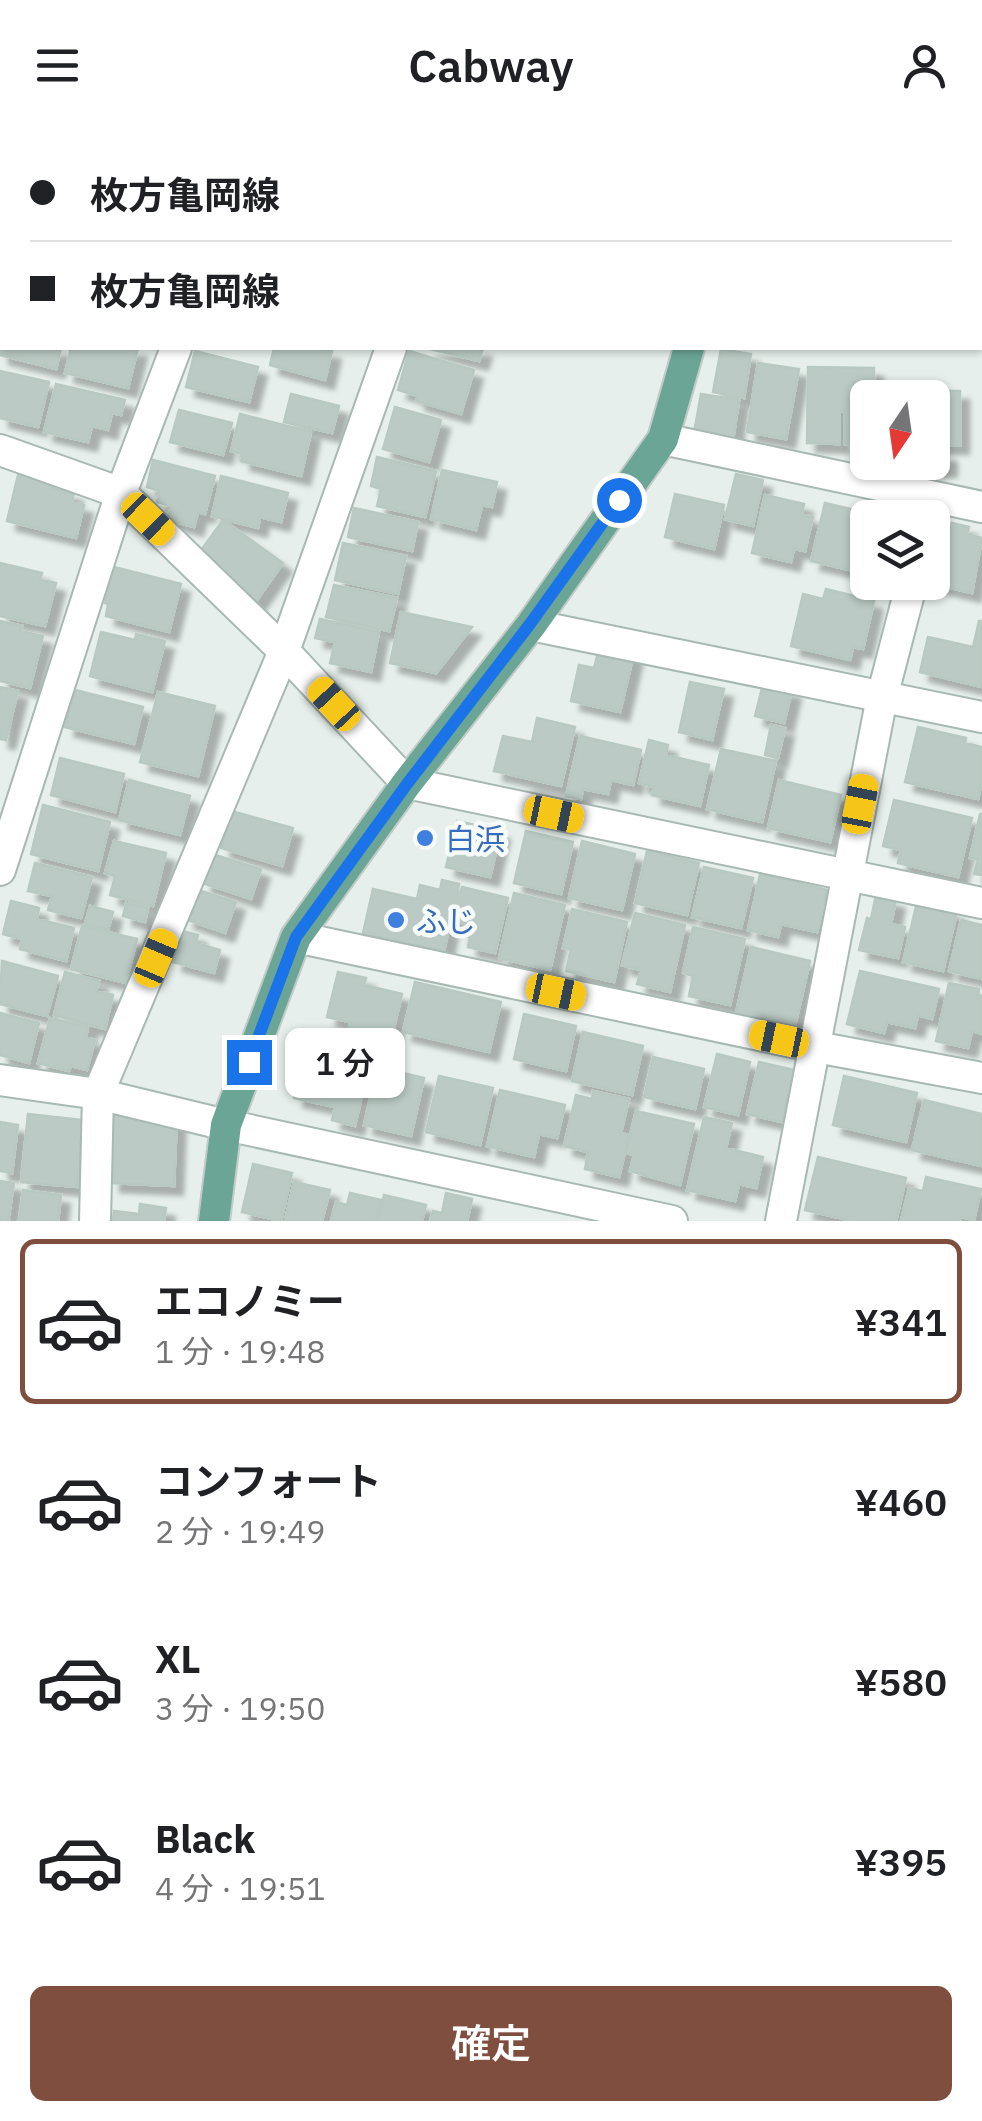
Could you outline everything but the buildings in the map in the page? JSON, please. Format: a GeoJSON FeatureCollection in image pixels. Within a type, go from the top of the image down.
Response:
{"type":"FeatureCollection","features":[{"type":"Feature","properties":{"kind":"main road"},"geometry":{"type":"LineString","coordinates":[[214,1221],[226,1125],[296,937],[530,624],[663,438],[687,350]]}},
{"type":"Feature","properties":{"kind":"street"},"geometry":{"type":"LineString","coordinates":[[0,870],[121,493],[175,350]]}},
{"type":"Feature","properties":{"kind":"street"},"geometry":{"type":"LineString","coordinates":[[96,1221],[98,1094],[284,651],[390,350]]}},
{"type":"Feature","properties":{"kind":"street"},"geometry":{"type":"LineString","coordinates":[[663,438],[905,500]]}},
{"type":"Feature","properties":{"kind":"street"},"geometry":{"type":"LineString","coordinates":[[0,450],[121,493],[284,651],[407,784],[982,903]]}},
{"type":"Feature","properties":{"kind":"street"},"geometry":{"type":"LineString","coordinates":[[950,507],[982,507]]}},
{"type":"Feature","properties":{"kind":"street"},"geometry":{"type":"LineString","coordinates":[[781,1221],[882,698],[907,600]]}},
{"type":"Feature","properties":{"kind":"street"},"geometry":{"type":"LineString","coordinates":[[530,624],[982,717]]}},
{"type":"Feature","properties":{"kind":"street"},"geometry":{"type":"LineString","coordinates":[[296,937],[816,1047],[982,1078]]}},
{"type":"Feature","properties":{"kind":"street"},"geometry":{"type":"LineString","coordinates":[[0,1080],[98,1094],[672,1221]]}},
{"type":"Feature","properties":{"kind":"place","name":"白浜"},"geometry":{"type":"Point","coordinates":[425,838]}},
{"type":"Feature","properties":{"kind":"place","name":"ふじ"},"geometry":{"type":"Point","coordinates":[396,920]}},
{"type":"Feature","properties":{"kind":"route"},"geometry":{"type":"LineString","coordinates":[[249,1062],[296,937],[619,500]]}}]}
